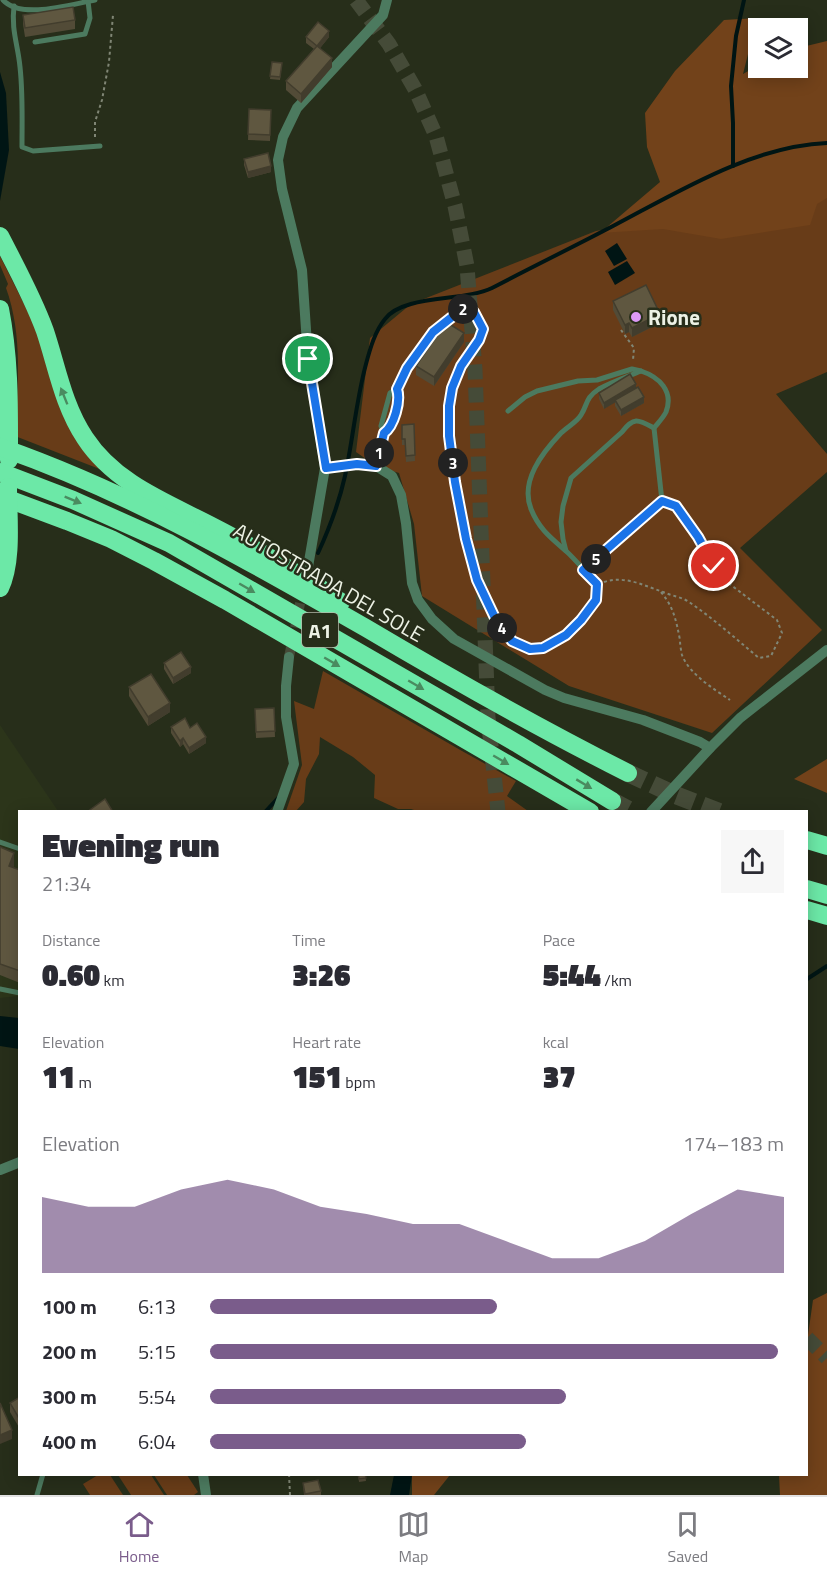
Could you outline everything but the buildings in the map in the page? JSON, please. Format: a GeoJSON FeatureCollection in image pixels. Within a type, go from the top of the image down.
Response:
{"type":"FeatureCollection","features":[{"type":"Feature","properties":{"kind":"highway"},"geometry":{"type":"LineString","coordinates":[[0,236],[45,330],[61,386],[74,419],[92,447],[108,465],[144,492],[224,532],[318,586],[409,654]]}},
{"type":"Feature","properties":{"kind":"highway"},"geometry":{"type":"LineString","coordinates":[[0,309],[4,329],[9,397],[8,554],[4,579],[0,588]]}},
{"type":"Feature","properties":{"kind":"highway","name":"AUTOSTRADA DEL SOLE"},"geometry":{"type":"LineString","coordinates":[[0,447],[116,494],[175,522],[515,714],[628,773]]}},
{"type":"Feature","properties":{"kind":"highway","name":"A1"},"geometry":{"type":"LineString","coordinates":[[0,472],[84,504],[169,543],[508,738],[612,801]]}},
{"type":"Feature","properties":{"kind":"highway"},"geometry":{"type":"LineString","coordinates":[[0,496],[12,506]]}},
{"type":"Feature","properties":{"kind":"highway","name":"A1"},"geometry":{"type":"LineString","coordinates":[[12,506],[154,561],[587,810]]}},
{"type":"Feature","properties":{"kind":"highway"},"geometry":{"type":"LineString","coordinates":[[808,840],[827,846]]}},
{"type":"Feature","properties":{"kind":"highway"},"geometry":{"type":"LineString","coordinates":[[808,889],[827,895]]}},
{"type":"Feature","properties":{"kind":"highway"},"geometry":{"type":"LineString","coordinates":[[808,910],[827,916]]}},
{"type":"Feature","properties":{"kind":"street"},"geometry":{"type":"LineString","coordinates":[[308,567],[326,468],[308,359],[303,270],[282,189],[278,160],[283,137],[297,108],[382,15],[387,0]]}},
{"type":"Feature","properties":{"kind":"street"},"geometry":{"type":"LineString","coordinates":[[326,468],[357,464],[376,466],[392,476],[401,495],[412,583],[418,600],[432,619],[454,639],[545,690],[564,698],[643,720],[710,748]]}},
{"type":"Feature","properties":{"kind":"street"},"geometry":{"type":"LineString","coordinates":[[653,810],[740,718],[827,650]]}},
{"type":"Feature","properties":{"kind":"street"},"geometry":{"type":"LineString","coordinates":[[278,810],[294,764],[286,717],[289,657]]}},
{"type":"Feature","properties":{"kind":"street"},"geometry":{"type":"LineString","coordinates":[[0,1170],[18,1163]]}},
{"type":"Feature","properties":{"kind":"street"},"geometry":{"type":"LineString","coordinates":[[203,1476],[206,1495]]}},
{"type":"Feature","properties":{"kind":"lane"},"geometry":{"type":"LineString","coordinates":[[3,0],[7,4],[24,10],[47,9],[95,0]]}},
{"type":"Feature","properties":{"kind":"lane"},"geometry":{"type":"LineString","coordinates":[[35,42],[85,34],[90,18],[88,1]]}},
{"type":"Feature","properties":{"kind":"lane"},"geometry":{"type":"LineString","coordinates":[[14,6],[12,23],[20,64],[23,97],[22,147],[33,151],[98,146]]}},
{"type":"Feature","properties":{"kind":"lane"},"geometry":{"type":"LineString","coordinates":[[376,466],[384,433],[381,426],[390,393],[397,389],[407,368],[433,332],[462,309],[474,312],[483,329],[479,340],[461,366],[452,388],[449,406],[455,482],[466,539],[477,580],[496,620],[512,641],[530,649],[543,648],[566,635],[581,620],[596,600],[597,584],[553,542],[539,524],[527,497],[531,475],[544,452],[581,416],[587,400],[599,389],[641,371]]}},
{"type":"Feature","properties":{"kind":"lane"},"geometry":{"type":"LineString","coordinates":[[508,411],[525,397],[537,391],[579,381],[597,380],[632,369],[652,375],[664,386],[668,399],[665,413],[654,428],[662,501],[583,570]]}},
{"type":"Feature","properties":{"kind":"lane"},"geometry":{"type":"LineString","coordinates":[[384,433],[390,429],[399,397],[397,389]]}},
{"type":"Feature","properties":{"kind":"lane"},"geometry":{"type":"LineString","coordinates":[[566,552],[561,522],[571,478],[629,423],[639,421],[654,428]]}},
{"type":"Feature","properties":{"kind":"lane"},"geometry":{"type":"LineString","coordinates":[[0,842],[18,848]]}},
{"type":"Feature","properties":{"kind":"lane"},"geometry":{"type":"LineString","coordinates":[[0,989],[18,993]]}},
{"type":"Feature","properties":{"kind":"lane"},"geometry":{"type":"LineString","coordinates":[[37,1495],[42,1476]]}},
{"type":"Feature","properties":{"kind":"path"},"geometry":{"type":"LineString","coordinates":[[98,146],[95,122],[102,100],[109,62],[113,15]]}},
{"type":"Feature","properties":{"kind":"path"},"geometry":{"type":"LineString","coordinates":[[621,330],[634,348],[632,369]]}},
{"type":"Feature","properties":{"kind":"path"},"geometry":{"type":"LineString","coordinates":[[597,584],[609,580],[627,580],[687,600],[759,658],[771,656],[782,633],[777,620],[727,582],[714,566],[698,537],[676,506],[662,501]]}},
{"type":"Feature","properties":{"kind":"path"},"geometry":{"type":"LineString","coordinates":[[661,592],[675,613],[682,655],[707,684],[730,700]]}},
{"type":"Feature","properties":{"kind":"path"},"geometry":{"type":"LineString","coordinates":[[289,1476],[290,1495]]}},
{"type":"Feature","properties":{"kind":"shaded area"},"geometry":{"type":"Polygon","coordinates":[[[748,19],[748,54],[743,74],[748,71],[748,78],[808,78],[808,46],[827,41],[827,198],[817,204],[810,225],[721,239],[663,229],[600,233],[660,182],[647,147],[645,113],[675,71],[724,20],[748,19]]]}},
{"type":"Feature","properties":{"kind":"shaded area"},"geometry":{"type":"Polygon","coordinates":[[[0,72],[6,93],[9,150],[0,201],[0,72]]]}},
{"type":"Feature","properties":{"kind":"shaded area"},"geometry":{"type":"Polygon","coordinates":[[[827,190],[827,372],[776,394],[827,454],[827,472],[740,548],[822,630],[712,733],[569,686],[422,596],[414,524],[399,473],[376,466],[356,452],[370,338],[411,304],[596,231],[827,190]]]}},
{"type":"Feature","properties":{"kind":"shaded area"},"geometry":{"type":"Polygon","coordinates":[[[617,243],[627,259],[614,266],[605,251],[617,243]]]}},
{"type":"Feature","properties":{"kind":"shaded area"},"geometry":{"type":"Polygon","coordinates":[[[0,256],[102,470],[15,436],[17,343],[6,288],[8,284],[0,265],[0,256]]]}},
{"type":"Feature","properties":{"kind":"shaded area"},"geometry":{"type":"Polygon","coordinates":[[[627,261],[635,273],[615,285],[608,272],[627,261]]]}},
{"type":"Feature","properties":{"kind":"shaded area"},"geometry":{"type":"Polygon","coordinates":[[[323,671],[516,781],[507,796],[527,810],[398,809],[374,798],[375,775],[353,757],[320,737],[319,754],[306,779],[304,802],[297,810],[286,810],[302,765],[294,701],[314,709],[323,671]]]}},
{"type":"Feature","properties":{"kind":"shaded area"},"geometry":{"type":"Polygon","coordinates":[[[0,725],[57,810],[18,810],[18,996],[0,998],[0,725]]]}},
{"type":"Feature","properties":{"kind":"shaded area"},"geometry":{"type":"Polygon","coordinates":[[[827,759],[827,793],[794,779],[827,759]]]}},
{"type":"Feature","properties":{"kind":"shaded area"},"geometry":{"type":"Polygon","coordinates":[[[0,1016],[18,1018],[18,1049],[0,1046],[0,1016]]]}},
{"type":"Feature","properties":{"kind":"shaded area"},"geometry":{"type":"Polygon","coordinates":[[[827,1293],[827,1495],[780,1495],[779,1476],[808,1476],[808,1335],[813,1300],[827,1293]]]}},
{"type":"Feature","properties":{"kind":"shaded area"},"geometry":{"type":"Polygon","coordinates":[[[96,1476],[111,1476],[123,1495],[90,1495],[83,1484],[96,1476]]]}},
{"type":"Feature","properties":{"kind":"shaded area"},"geometry":{"type":"Polygon","coordinates":[[[119,1476],[152,1476],[164,1495],[131,1495],[119,1476]]]}},
{"type":"Feature","properties":{"kind":"shaded area"},"geometry":{"type":"Polygon","coordinates":[[[155,1476],[188,1476],[198,1492],[194,1495],[167,1495],[155,1476]]]}},
{"type":"Feature","properties":{"kind":"shaded area"},"geometry":{"type":"Polygon","coordinates":[[[394,1476],[412,1476],[409,1495],[390,1495],[394,1476]]]}},
{"type":"Feature","properties":{"kind":"shaded area"},"geometry":{"type":"Polygon","coordinates":[[[412,1476],[449,1476],[434,1495],[412,1495],[412,1476]]]}},
{"type":"Feature","properties":{"kind":"waterway"},"geometry":{"type":"LineString","coordinates":[[733,166],[731,86],[736,36],[744,0]]}},
{"type":"Feature","properties":{"kind":"waterway"},"geometry":{"type":"LineString","coordinates":[[318,553],[343,486],[369,352],[381,324],[394,311],[420,302],[466,295],[492,288],[716,173],[771,152],[827,143]]}},
{"type":"Feature","properties":{"kind":"waterway"},"geometry":{"type":"LineString","coordinates":[[267,810],[279,797]]}},
{"type":"Feature","properties":{"kind":"waterway"},"geometry":{"type":"LineString","coordinates":[[808,978],[827,966]]}},
{"type":"Feature","properties":{"kind":"tunnel"},"geometry":{"type":"LineString","coordinates":[[356,0],[389,44],[415,89],[436,136],[455,206],[467,266],[475,370],[488,717],[498,810]]}},
{"type":"Feature","properties":{"kind":"tunnel"},"geometry":{"type":"LineString","coordinates":[[289,657],[303,589]]}},
{"type":"Feature","properties":{"kind":"tunnel"},"geometry":{"type":"LineString","coordinates":[[628,773],[714,810]]}},
{"type":"Feature","properties":{"kind":"tunnel"},"geometry":{"type":"LineString","coordinates":[[612,801],[629,810]]}},
{"type":"Feature","properties":{"kind":"tunnel"},"geometry":{"type":"LineString","coordinates":[[808,1339],[827,1358]]}},
{"type":"Feature","properties":{"kind":"place","name":"Rione"},"geometry":{"type":"Point","coordinates":[636,317]}},
{"type":"Feature","properties":{"kind":"route"},"geometry":{"type":"LineString","coordinates":[[308,359],[326,468],[357,464],[376,466],[384,433],[390,429],[399,397],[397,389],[407,368],[433,332],[462,309],[474,312],[483,329],[479,340],[461,366],[452,388],[449,406],[449,436],[466,539],[477,580],[496,620],[512,641],[530,649],[543,648],[566,635],[596,600],[597,584],[583,570],[662,501],[676,506],[698,537],[714,566]]}}]}
